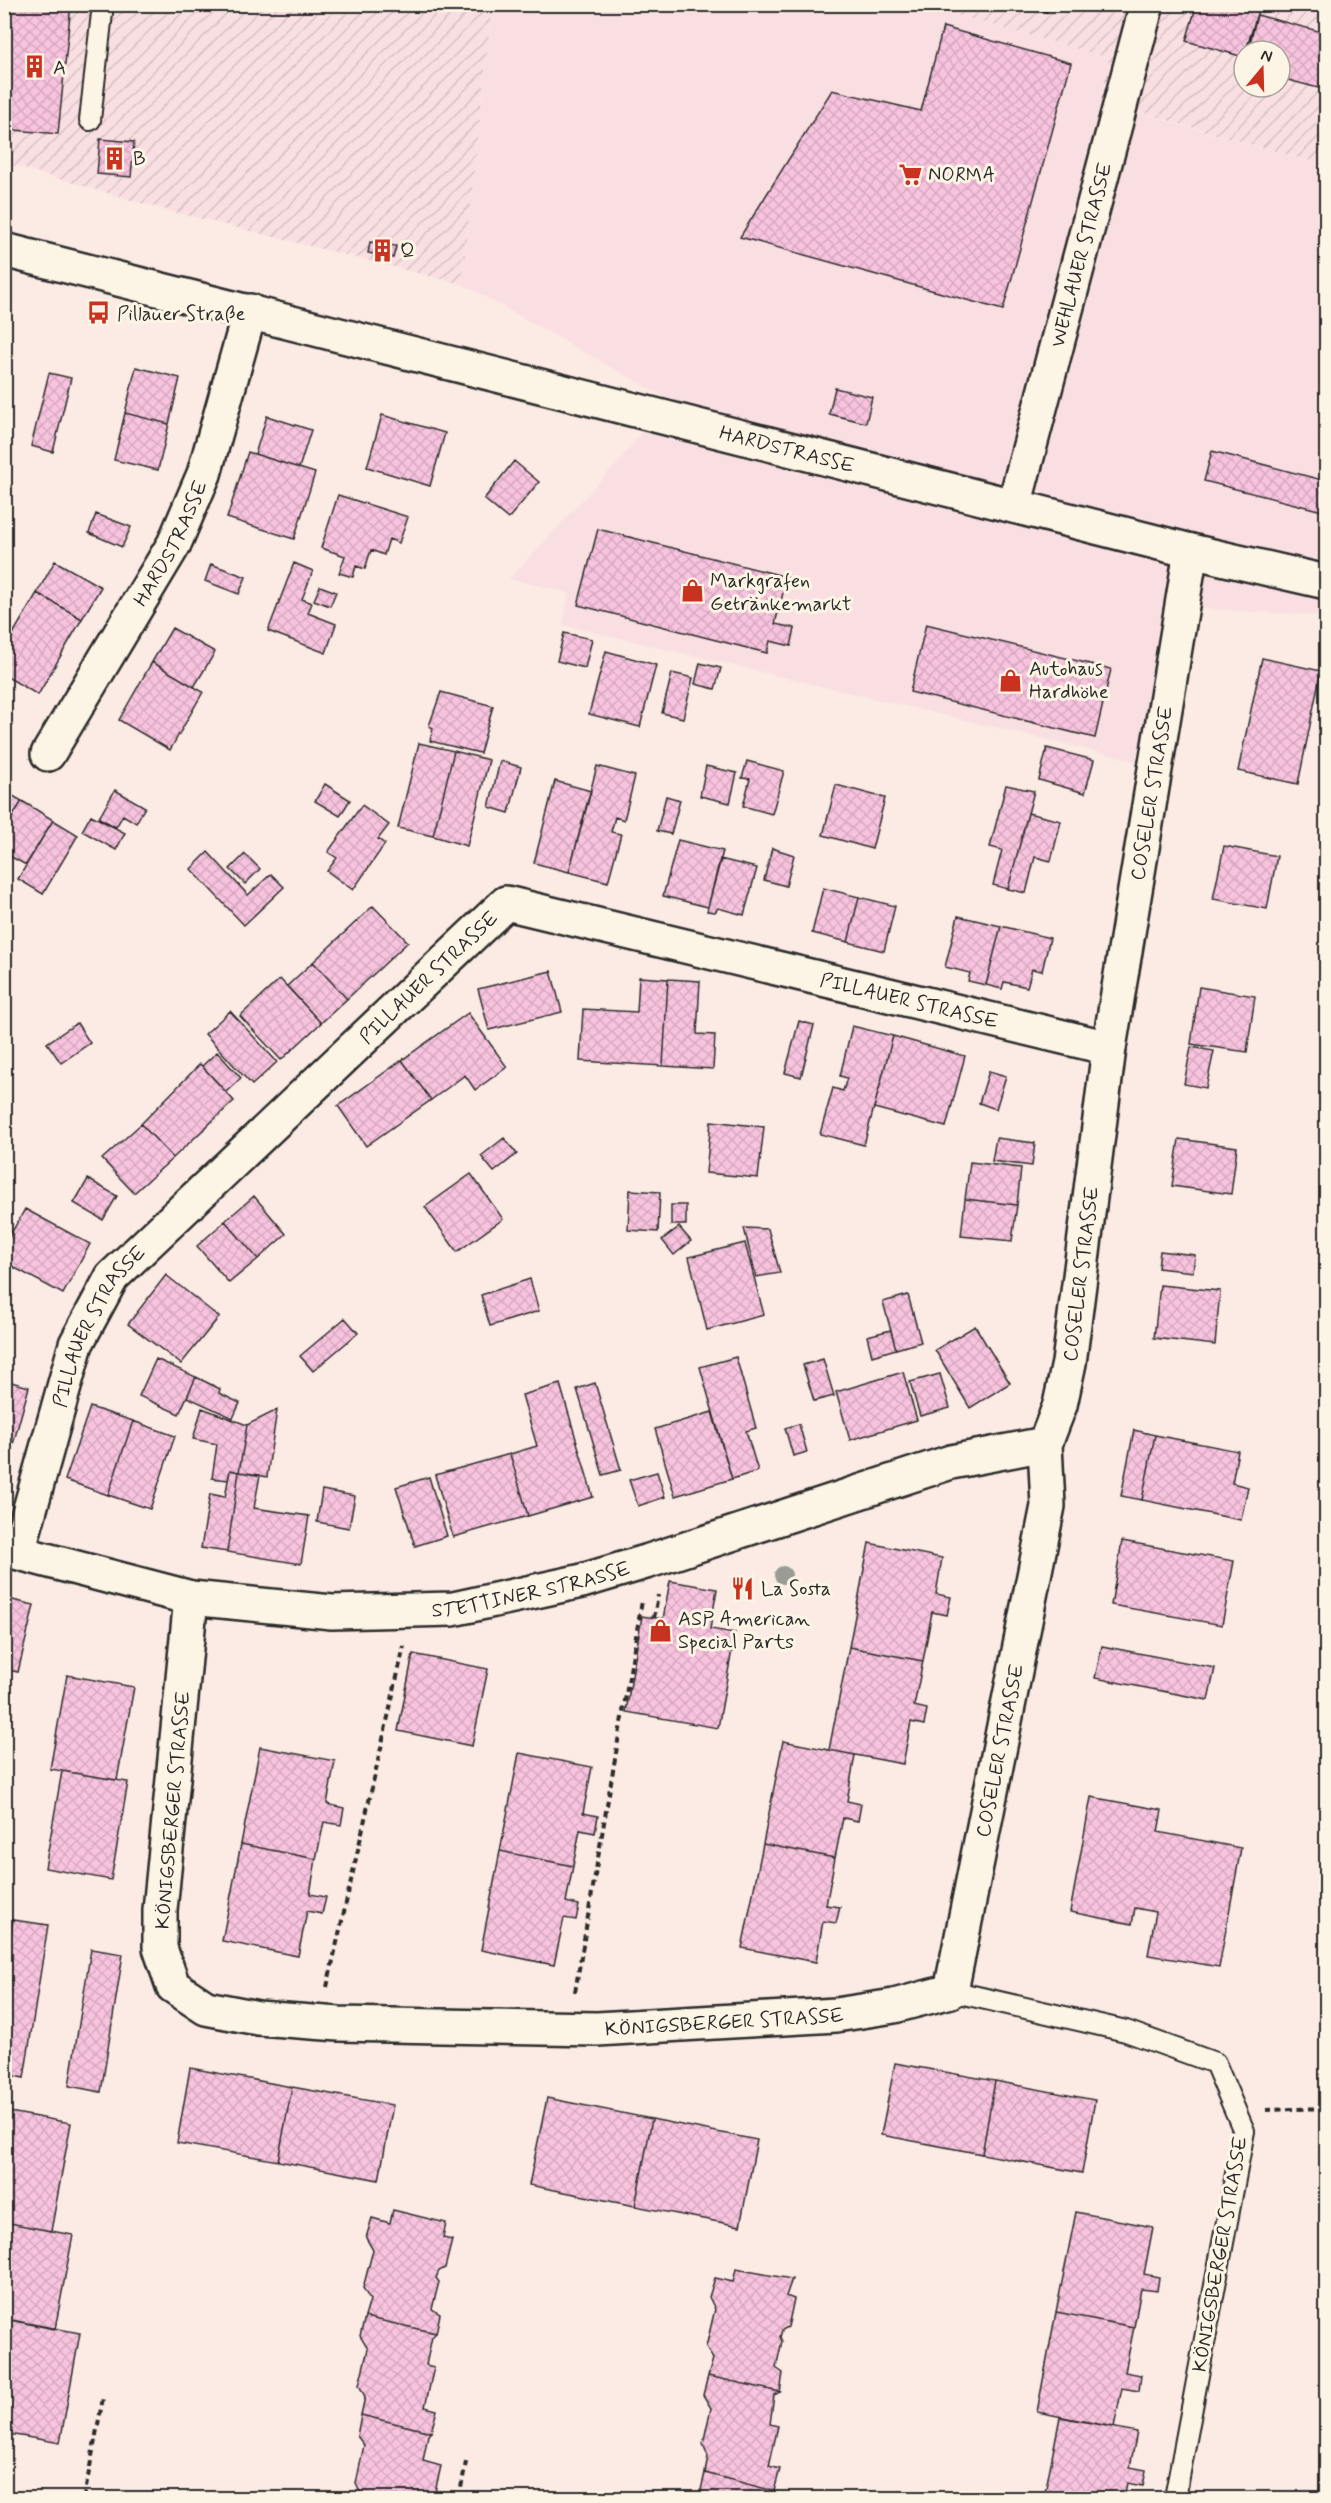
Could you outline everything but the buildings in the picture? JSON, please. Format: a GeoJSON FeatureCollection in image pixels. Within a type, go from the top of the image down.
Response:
{"type":"FeatureCollection","features":[{"type":"Feature","properties":{"kind":"street","name":"WEHLAUER STRASSE"},"geometry":{"type":"LineString","coordinates":[[1014,506],[1147,4]]}},
{"type":"Feature","properties":{"kind":"street","name":"HARDSTRASSE"},"geometry":{"type":"LineString","coordinates":[[4,250],[1191,551],[1326,582]]}},
{"type":"Feature","properties":{"kind":"street","name":"HARDSTRASSE"},"geometry":{"type":"LineString","coordinates":[[48,754],[174,544],[204,474],[250,311]]}},
{"type":"Feature","properties":{"kind":"street","name":"COSELER STRASSE"},"geometry":{"type":"LineString","coordinates":[[951,1991],[1048,1506],[1045,1444],[1060,1405],[1069,1363],[1109,1048],[1191,551]]}},
{"type":"Feature","properties":{"kind":"street","name":"PILLAUER STRASSE"},"geometry":{"type":"LineString","coordinates":[[11,1550],[75,1344],[112,1276],[506,903],[1109,1048]]}},
{"type":"Feature","properties":{"kind":"street","name":"STETTINER STRASSE"},"geometry":{"type":"LineString","coordinates":[[11,1550],[191,1598],[332,1612],[453,1609],[582,1581],[649,1562],[951,1462],[1045,1444]]}},
{"type":"Feature","properties":{"kind":"street","name":"KÖNIGSBERGER STRASSE"},"geometry":{"type":"LineString","coordinates":[[191,1598],[160,1910],[160,1948],[173,1986],[206,2008],[258,2018],[319,2022],[569,2029],[836,2015],[894,2006],[951,1991]]}},
{"type":"Feature","properties":{"kind":"lane"},"geometry":{"type":"LineString","coordinates":[[90,120],[103,4]]}},
{"type":"Feature","properties":{"kind":"lane","name":"KÖNIGSBERGER STRASSE"},"geometry":{"type":"LineString","coordinates":[[951,1991],[1126,2031],[1215,2063],[1244,2131],[1175,2499]]}},
{"type":"Feature","properties":{"kind":"path"},"geometry":{"type":"LineString","coordinates":[[569,2029],[649,1562]]}},
{"type":"Feature","properties":{"kind":"path"},"geometry":{"type":"LineString","coordinates":[[319,2022],[412,1610]]}},
{"type":"Feature","properties":{"kind":"path"},"geometry":{"type":"LineString","coordinates":[[1236,2111],[1326,2108]]}},
{"type":"Feature","properties":{"kind":"path"},"geometry":{"type":"LineString","coordinates":[[84,2499],[103,2398]]}},
{"type":"Feature","properties":{"kind":"path"},"geometry":{"type":"LineString","coordinates":[[459,2499],[467,2457]]}},
{"type":"Feature","properties":{"kind":"path"},"geometry":{"type":"LineString","coordinates":[[812,2499],[814,2489]]}},
{"type":"Feature","properties":{"kind":"shaded area"},"geometry":{"type":"Polygon","coordinates":[[[4,5],[492,5],[462,284],[158,208],[5,163],[4,5]]]}},
{"type":"Feature","properties":{"kind":"shaded area"},"geometry":{"type":"Polygon","coordinates":[[[492,5],[921,5],[1109,58],[1101,102],[1326,166],[1326,616],[1195,608],[1170,769],[563,625],[569,593],[509,579],[618,462],[668,399],[462,284],[492,5]]]}},
{"type":"Feature","properties":{"kind":"shaded area"},"geometry":{"type":"Polygon","coordinates":[[[921,5],[1326,5],[1326,166],[1101,101],[1109,58],[921,5]]]}},
{"type":"Feature","properties":{"kind":"place","name":"A"},"geometry":{"type":"Point","coordinates":[35,67]}},
{"type":"Feature","properties":{"kind":"place","name":"B"},"geometry":{"type":"Point","coordinates":[115,158]}},
{"type":"Feature","properties":{"kind":"place","name":"NORMA"},"geometry":{"type":"Point","coordinates":[910,174]}},
{"type":"Feature","properties":{"kind":"place","name":"Q"},"geometry":{"type":"Point","coordinates":[382,250]}},
{"type":"Feature","properties":{"kind":"place","name":"Pillauer Straße"},"geometry":{"type":"Point","coordinates":[99,313]}},
{"type":"Feature","properties":{"kind":"place","name":"Markgrafen Getränkemarkt"},"geometry":{"type":"Point","coordinates":[692,591]}},
{"type":"Feature","properties":{"kind":"place","name":"Autohaus Hardhöhe"},"geometry":{"type":"Point","coordinates":[1011,680]}},
{"type":"Feature","properties":{"kind":"place","name":"La Sosta"},"geometry":{"type":"Point","coordinates":[743,1588]}},
{"type":"Feature","properties":{"kind":"place","name":"ASP American Special Parts"},"geometry":{"type":"Point","coordinates":[660,1630]}}]}
